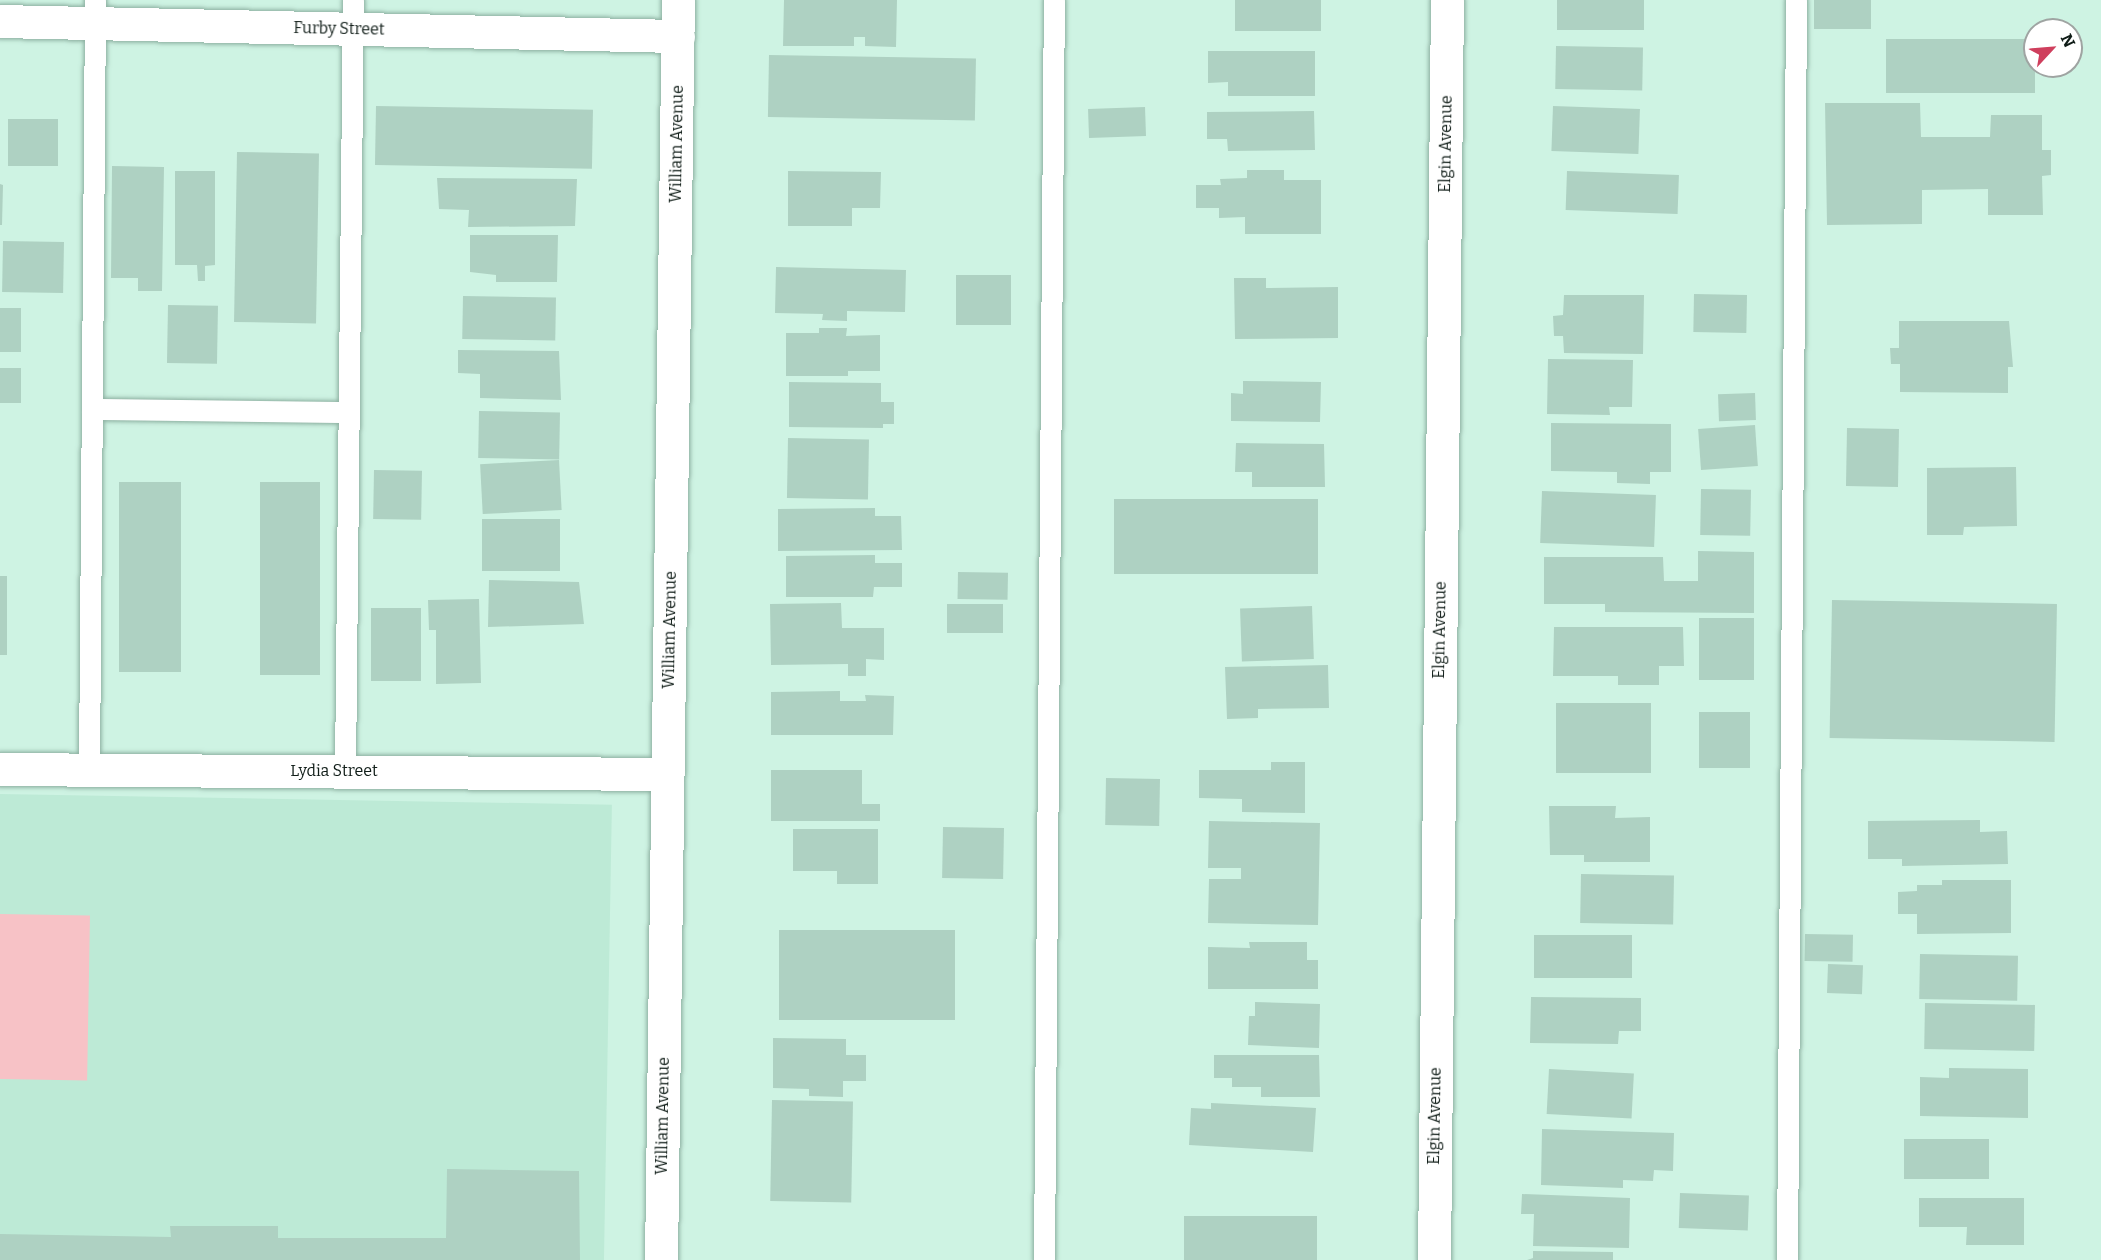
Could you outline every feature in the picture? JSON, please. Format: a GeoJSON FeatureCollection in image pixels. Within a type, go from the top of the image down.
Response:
{"type":"FeatureCollection","features":[{"type":"Feature","properties":{"kind":"street","name":"William Avenue"},"geometry":{"type":"LineString","coordinates":[[661,1260],[678,0]]}},
{"type":"Feature","properties":{"kind":"street","name":"Elgin Avenue"},"geometry":{"type":"LineString","coordinates":[[1434,1260],[1447,0]]}},
{"type":"Feature","properties":{"kind":"street","name":"Furby Street"},"geometry":{"type":"LineString","coordinates":[[0,21],[95,11],[353,14],[678,36]]}},
{"type":"Feature","properties":{"kind":"street","name":"Lydia Street"},"geometry":{"type":"LineString","coordinates":[[0,769],[667,774]]}},
{"type":"Feature","properties":{"kind":"lane"},"geometry":{"type":"LineString","coordinates":[[1044,1260],[1054,0]]}},
{"type":"Feature","properties":{"kind":"lane"},"geometry":{"type":"LineString","coordinates":[[1786,1260],[1796,0]]}},
{"type":"Feature","properties":{"kind":"lane"},"geometry":{"type":"LineString","coordinates":[[89,770],[95,11]]}},
{"type":"Feature","properties":{"kind":"lane"},"geometry":{"type":"LineString","coordinates":[[345,771],[353,14]]}},
{"type":"Feature","properties":{"kind":"lane"},"geometry":{"type":"LineString","coordinates":[[92,409],[348,412]]}},
{"type":"Feature","properties":{"kind":"shaded area"},"geometry":{"type":"Polygon","coordinates":[[[0,794],[612,805],[604,1260],[0,1260],[0,794]]]}},
{"type":"Feature","properties":{"kind":"shaded area"},"geometry":{"type":"Polygon","coordinates":[[[0,914],[90,916],[87,1081],[0,1079],[0,914]]]}},
{"type":"Feature","properties":{"kind":"building"},"geometry":{"type":"Polygon","coordinates":[[[784,0],[897,0],[896,47],[865,46],[865,37],[854,37],[854,46],[783,46],[784,0]]]}},
{"type":"Feature","properties":{"kind":"building"},"geometry":{"type":"Polygon","coordinates":[[[1235,0],[1321,0],[1321,31],[1235,31],[1235,0]]]}},
{"type":"Feature","properties":{"kind":"building"},"geometry":{"type":"Polygon","coordinates":[[[1557,0],[1644,0],[1644,30],[1557,30],[1557,0]]]}},
{"type":"Feature","properties":{"kind":"building"},"geometry":{"type":"Polygon","coordinates":[[[1814,0],[1871,0],[1871,29],[1814,29],[1814,0]]]}},
{"type":"Feature","properties":{"kind":"building"},"geometry":{"type":"Polygon","coordinates":[[[1886,39],[2023,39],[2023,78],[2035,78],[2035,93],[1886,93],[1886,39]]]}},
{"type":"Feature","properties":{"kind":"building"},"geometry":{"type":"Polygon","coordinates":[[[1556,46],[1643,48],[1642,91],[1555,89],[1556,46]]]}},
{"type":"Feature","properties":{"kind":"building"},"geometry":{"type":"Polygon","coordinates":[[[1208,51],[1315,51],[1315,96],[1228,96],[1228,82],[1208,83],[1208,51]]]}},
{"type":"Feature","properties":{"kind":"building"},"geometry":{"type":"Polygon","coordinates":[[[769,55],[976,59],[975,121],[768,117],[769,55]]]}},
{"type":"Feature","properties":{"kind":"building"},"geometry":{"type":"Polygon","coordinates":[[[1825,103],[1920,103],[1921,137],[1990,137],[1991,115],[2042,115],[2042,150],[2051,150],[2051,175],[2042,176],[2043,215],[1988,215],[1988,189],[1922,190],[1922,224],[1827,225],[1825,103]]]}},
{"type":"Feature","properties":{"kind":"building"},"geometry":{"type":"Polygon","coordinates":[[[376,106],[593,110],[592,169],[375,165],[376,106]]]}},
{"type":"Feature","properties":{"kind":"building"},"geometry":{"type":"Polygon","coordinates":[[[1553,106],[1640,109],[1638,154],[1551,151],[1553,106]]]}},
{"type":"Feature","properties":{"kind":"building"},"geometry":{"type":"Polygon","coordinates":[[[1145,107],[1146,136],[1089,138],[1088,109],[1145,107]]]}},
{"type":"Feature","properties":{"kind":"building"},"geometry":{"type":"Polygon","coordinates":[[[1314,111],[1315,150],[1228,151],[1227,139],[1207,139],[1207,112],[1314,111]]]}},
{"type":"Feature","properties":{"kind":"building"},"geometry":{"type":"Polygon","coordinates":[[[8,119],[58,119],[58,166],[8,166],[8,119]]]}},
{"type":"Feature","properties":{"kind":"building"},"geometry":{"type":"Polygon","coordinates":[[[237,152],[319,153],[316,323],[234,322],[237,152]]]}},
{"type":"Feature","properties":{"kind":"building"},"geometry":{"type":"Polygon","coordinates":[[[112,166],[164,167],[162,291],[138,291],[138,278],[111,278],[112,166]]]}},
{"type":"Feature","properties":{"kind":"building"},"geometry":{"type":"Polygon","coordinates":[[[1247,170],[1284,170],[1284,180],[1321,180],[1321,234],[1245,234],[1245,217],[1219,218],[1219,208],[1196,208],[1196,185],[1221,185],[1220,179],[1247,178],[1247,170]]]}},
{"type":"Feature","properties":{"kind":"building"},"geometry":{"type":"Polygon","coordinates":[[[175,171],[215,171],[215,265],[205,266],[205,281],[198,281],[197,265],[175,265],[175,171]]]}},
{"type":"Feature","properties":{"kind":"building"},"geometry":{"type":"Polygon","coordinates":[[[788,171],[881,172],[880,208],[852,208],[852,226],[788,226],[788,171]]]}},
{"type":"Feature","properties":{"kind":"building"},"geometry":{"type":"Polygon","coordinates":[[[1567,171],[1679,175],[1678,214],[1566,210],[1567,171]]]}},
{"type":"Feature","properties":{"kind":"building"},"geometry":{"type":"Polygon","coordinates":[[[437,178],[577,179],[575,226],[468,227],[469,210],[439,209],[437,178]]]}},
{"type":"Feature","properties":{"kind":"building"},"geometry":{"type":"Polygon","coordinates":[[[0,184],[3,185],[2,225],[0,225],[0,184]]]}},
{"type":"Feature","properties":{"kind":"building"},"geometry":{"type":"Polygon","coordinates":[[[470,235],[558,235],[557,282],[496,282],[496,275],[470,272],[470,235]]]}},
{"type":"Feature","properties":{"kind":"building"},"geometry":{"type":"Polygon","coordinates":[[[3,241],[64,242],[63,293],[2,292],[3,241]]]}},
{"type":"Feature","properties":{"kind":"building"},"geometry":{"type":"Polygon","coordinates":[[[776,267],[906,270],[905,312],[847,311],[847,321],[822,320],[823,314],[775,313],[776,267]]]}},
{"type":"Feature","properties":{"kind":"building"},"geometry":{"type":"Polygon","coordinates":[[[956,275],[1011,275],[1011,325],[956,325],[956,275]]]}},
{"type":"Feature","properties":{"kind":"building"},"geometry":{"type":"Polygon","coordinates":[[[1234,278],[1266,278],[1266,288],[1338,287],[1338,338],[1235,339],[1234,278]]]}},
{"type":"Feature","properties":{"kind":"building"},"geometry":{"type":"Polygon","coordinates":[[[1694,294],[1747,295],[1746,333],[1693,332],[1694,294]]]}},
{"type":"Feature","properties":{"kind":"building"},"geometry":{"type":"Polygon","coordinates":[[[1564,295],[1644,295],[1643,354],[1564,353],[1563,336],[1554,336],[1553,316],[1563,315],[1564,295]]]}},
{"type":"Feature","properties":{"kind":"building"},"geometry":{"type":"Polygon","coordinates":[[[463,296],[556,298],[555,341],[462,339],[463,296]]]}},
{"type":"Feature","properties":{"kind":"building"},"geometry":{"type":"Polygon","coordinates":[[[168,305],[218,306],[217,364],[167,363],[168,305]]]}},
{"type":"Feature","properties":{"kind":"building"},"geometry":{"type":"Polygon","coordinates":[[[0,308],[21,308],[21,352],[0,352],[0,308]]]}},
{"type":"Feature","properties":{"kind":"building"},"geometry":{"type":"Polygon","coordinates":[[[1899,321],[2009,321],[2013,367],[2008,367],[2008,393],[1900,392],[1900,364],[1891,364],[1890,348],[1899,348],[1899,321]]]}},
{"type":"Feature","properties":{"kind":"building"},"geometry":{"type":"Polygon","coordinates":[[[819,328],[847,328],[846,336],[880,335],[880,371],[848,371],[848,376],[786,376],[786,333],[819,333],[819,328]]]}},
{"type":"Feature","properties":{"kind":"building"},"geometry":{"type":"Polygon","coordinates":[[[458,350],[559,351],[561,400],[480,398],[480,374],[458,373],[458,350]]]}},
{"type":"Feature","properties":{"kind":"building"},"geometry":{"type":"Polygon","coordinates":[[[1548,359],[1633,360],[1632,407],[1609,407],[1610,415],[1547,414],[1548,359]]]}},
{"type":"Feature","properties":{"kind":"building"},"geometry":{"type":"Polygon","coordinates":[[[0,368],[21,368],[21,403],[0,403],[0,368]]]}},
{"type":"Feature","properties":{"kind":"building"},"geometry":{"type":"Polygon","coordinates":[[[1243,381],[1321,382],[1320,422],[1231,421],[1231,393],[1243,394],[1243,381]]]}},
{"type":"Feature","properties":{"kind":"building"},"geometry":{"type":"Polygon","coordinates":[[[789,382],[881,383],[881,402],[894,402],[894,424],[883,424],[883,428],[789,427],[789,382]]]}},
{"type":"Feature","properties":{"kind":"building"},"geometry":{"type":"Polygon","coordinates":[[[1755,393],[1756,420],[1719,421],[1718,394],[1755,393]]]}},
{"type":"Feature","properties":{"kind":"building"},"geometry":{"type":"Polygon","coordinates":[[[479,411],[560,412],[559,459],[478,458],[479,411]]]}},
{"type":"Feature","properties":{"kind":"building"},"geometry":{"type":"Polygon","coordinates":[[[1551,423],[1671,424],[1671,472],[1650,472],[1650,484],[1617,483],[1617,472],[1551,471],[1551,423]]]}},
{"type":"Feature","properties":{"kind":"building"},"geometry":{"type":"Polygon","coordinates":[[[1755,425],[1758,466],[1701,470],[1698,429],[1755,425]]]}},
{"type":"Feature","properties":{"kind":"building"},"geometry":{"type":"Polygon","coordinates":[[[1847,428],[1899,429],[1898,487],[1846,486],[1847,428]]]}},
{"type":"Feature","properties":{"kind":"building"},"geometry":{"type":"Polygon","coordinates":[[[788,438],[869,439],[868,499],[787,498],[788,438]]]}},
{"type":"Feature","properties":{"kind":"building"},"geometry":{"type":"Polygon","coordinates":[[[1236,443],[1324,444],[1325,487],[1252,487],[1252,472],[1235,472],[1236,443]]]}},
{"type":"Feature","properties":{"kind":"building"},"geometry":{"type":"Polygon","coordinates":[[[559,460],[562,510],[483,514],[480,464],[559,460]]]}},
{"type":"Feature","properties":{"kind":"building"},"geometry":{"type":"Polygon","coordinates":[[[2016,467],[2017,526],[1964,527],[1963,535],[1927,535],[1927,468],[2016,467]]]}},
{"type":"Feature","properties":{"kind":"building"},"geometry":{"type":"Polygon","coordinates":[[[374,470],[422,471],[421,520],[373,519],[374,470]]]}},
{"type":"Feature","properties":{"kind":"building"},"geometry":{"type":"Polygon","coordinates":[[[119,482],[181,482],[181,672],[119,672],[119,482]]]}},
{"type":"Feature","properties":{"kind":"building"},"geometry":{"type":"Polygon","coordinates":[[[260,482],[320,482],[320,675],[260,675],[260,482]]]}},
{"type":"Feature","properties":{"kind":"building"},"geometry":{"type":"Polygon","coordinates":[[[1701,489],[1751,490],[1750,536],[1700,535],[1701,489]]]}},
{"type":"Feature","properties":{"kind":"building"},"geometry":{"type":"Polygon","coordinates":[[[1542,491],[1656,495],[1654,547],[1540,543],[1542,491]]]}},
{"type":"Feature","properties":{"kind":"building"},"geometry":{"type":"Polygon","coordinates":[[[1114,499],[1318,499],[1318,574],[1114,574],[1114,499]]]}},
{"type":"Feature","properties":{"kind":"building"},"geometry":{"type":"Polygon","coordinates":[[[875,508],[875,516],[901,516],[902,550],[778,551],[778,509],[875,508]]]}},
{"type":"Feature","properties":{"kind":"building"},"geometry":{"type":"Polygon","coordinates":[[[482,519],[560,519],[560,571],[482,571],[482,519]]]}},
{"type":"Feature","properties":{"kind":"building"},"geometry":{"type":"Polygon","coordinates":[[[1698,551],[1754,552],[1754,613],[1605,612],[1605,604],[1544,604],[1544,557],[1663,557],[1664,581],[1698,581],[1698,551]]]}},
{"type":"Feature","properties":{"kind":"building"},"geometry":{"type":"Polygon","coordinates":[[[875,555],[875,563],[902,563],[902,587],[874,587],[873,597],[786,597],[786,556],[875,555]]]}},
{"type":"Feature","properties":{"kind":"building"},"geometry":{"type":"Polygon","coordinates":[[[958,572],[1008,573],[1008,600],[958,599],[958,572]]]}},
{"type":"Feature","properties":{"kind":"building"},"geometry":{"type":"Polygon","coordinates":[[[0,576],[7,576],[7,655],[0,655],[0,576]]]}},
{"type":"Feature","properties":{"kind":"building"},"geometry":{"type":"Polygon","coordinates":[[[489,580],[579,582],[584,624],[488,627],[489,580]]]}},
{"type":"Feature","properties":{"kind":"building"},"geometry":{"type":"Polygon","coordinates":[[[479,599],[481,683],[436,684],[436,630],[429,630],[428,600],[479,599]]]}},
{"type":"Feature","properties":{"kind":"building"},"geometry":{"type":"Polygon","coordinates":[[[1832,600],[2057,604],[2055,742],[1830,738],[1832,600]]]}},
{"type":"Feature","properties":{"kind":"building"},"geometry":{"type":"Polygon","coordinates":[[[841,603],[842,628],[884,628],[884,660],[866,659],[866,676],[848,676],[848,664],[771,665],[770,604],[841,603]]]}},
{"type":"Feature","properties":{"kind":"building"},"geometry":{"type":"Polygon","coordinates":[[[947,604],[1003,604],[1003,633],[947,633],[947,604]]]}},
{"type":"Feature","properties":{"kind":"building"},"geometry":{"type":"Polygon","coordinates":[[[1312,606],[1314,659],[1242,661],[1240,609],[1312,606]]]}},
{"type":"Feature","properties":{"kind":"building"},"geometry":{"type":"Polygon","coordinates":[[[371,608],[421,608],[421,681],[371,681],[371,608]]]}},
{"type":"Feature","properties":{"kind":"building"},"geometry":{"type":"Polygon","coordinates":[[[1699,618],[1754,618],[1754,680],[1699,680],[1699,618]]]}},
{"type":"Feature","properties":{"kind":"building"},"geometry":{"type":"Polygon","coordinates":[[[1554,627],[1683,627],[1684,666],[1659,666],[1659,685],[1618,685],[1618,676],[1553,676],[1554,627]]]}},
{"type":"Feature","properties":{"kind":"building"},"geometry":{"type":"Polygon","coordinates":[[[1328,665],[1329,708],[1258,709],[1258,718],[1227,719],[1225,667],[1328,665]]]}},
{"type":"Feature","properties":{"kind":"building"},"geometry":{"type":"Polygon","coordinates":[[[840,691],[840,701],[866,701],[865,695],[894,696],[893,735],[771,735],[771,692],[840,691]]]}},
{"type":"Feature","properties":{"kind":"building"},"geometry":{"type":"Polygon","coordinates":[[[1556,703],[1651,703],[1651,773],[1556,773],[1556,703]]]}},
{"type":"Feature","properties":{"kind":"building"},"geometry":{"type":"Polygon","coordinates":[[[1699,712],[1750,712],[1750,768],[1699,768],[1699,712]]]}},
{"type":"Feature","properties":{"kind":"building"},"geometry":{"type":"Polygon","coordinates":[[[1271,762],[1305,762],[1305,813],[1242,812],[1242,799],[1199,798],[1199,770],[1271,770],[1271,762]]]}},
{"type":"Feature","properties":{"kind":"building"},"geometry":{"type":"Polygon","coordinates":[[[771,770],[862,770],[862,804],[880,804],[880,821],[771,821],[771,770]]]}},
{"type":"Feature","properties":{"kind":"building"},"geometry":{"type":"Polygon","coordinates":[[[1106,778],[1160,779],[1159,826],[1105,825],[1106,778]]]}},
{"type":"Feature","properties":{"kind":"building"},"geometry":{"type":"Polygon","coordinates":[[[1549,806],[1616,806],[1615,818],[1650,817],[1650,862],[1584,862],[1584,855],[1550,855],[1549,806]]]}},
{"type":"Feature","properties":{"kind":"building"},"geometry":{"type":"Polygon","coordinates":[[[1980,820],[1980,832],[2007,831],[2008,864],[1902,866],[1902,859],[1868,859],[1868,821],[1980,820]]]}},
{"type":"Feature","properties":{"kind":"building"},"geometry":{"type":"Polygon","coordinates":[[[1209,821],[1320,823],[1318,925],[1208,923],[1209,879],[1241,879],[1241,868],[1208,868],[1209,821]]]}},
{"type":"Feature","properties":{"kind":"building"},"geometry":{"type":"Polygon","coordinates":[[[943,827],[1004,828],[1003,879],[942,878],[943,827]]]}},
{"type":"Feature","properties":{"kind":"building"},"geometry":{"type":"Polygon","coordinates":[[[793,829],[878,829],[878,884],[837,884],[837,871],[793,871],[793,829]]]}},
{"type":"Feature","properties":{"kind":"building"},"geometry":{"type":"Polygon","coordinates":[[[1581,874],[1674,876],[1673,925],[1580,923],[1581,874]]]}},
{"type":"Feature","properties":{"kind":"building"},"geometry":{"type":"Polygon","coordinates":[[[1942,880],[2011,880],[2011,933],[1917,934],[1917,914],[1898,914],[1898,892],[1917,891],[1917,885],[1942,885],[1942,880]]]}},
{"type":"Feature","properties":{"kind":"building"},"geometry":{"type":"Polygon","coordinates":[[[779,930],[955,930],[955,1020],[779,1020],[779,930]]]}},
{"type":"Feature","properties":{"kind":"building"},"geometry":{"type":"Polygon","coordinates":[[[1805,934],[1853,935],[1853,962],[1805,961],[1805,934]]]}},
{"type":"Feature","properties":{"kind":"building"},"geometry":{"type":"Polygon","coordinates":[[[1534,935],[1632,935],[1632,978],[1534,978],[1534,935]]]}},
{"type":"Feature","properties":{"kind":"building"},"geometry":{"type":"Polygon","coordinates":[[[1249,942],[1307,942],[1307,960],[1318,960],[1318,989],[1208,989],[1208,947],[1250,948],[1249,942]]]}},
{"type":"Feature","properties":{"kind":"building"},"geometry":{"type":"Polygon","coordinates":[[[1920,954],[2018,956],[2017,1001],[1919,999],[1920,954]]]}},
{"type":"Feature","properties":{"kind":"building"},"geometry":{"type":"Polygon","coordinates":[[[1828,964],[1863,965],[1862,994],[1827,993],[1828,964]]]}},
{"type":"Feature","properties":{"kind":"building"},"geometry":{"type":"Polygon","coordinates":[[[1531,997],[1641,998],[1641,1031],[1619,1031],[1618,1044],[1530,1043],[1531,997]]]}},
{"type":"Feature","properties":{"kind":"building"},"geometry":{"type":"Polygon","coordinates":[[[1255,1002],[1320,1004],[1319,1048],[1248,1045],[1249,1016],[1255,1016],[1255,1002]]]}},
{"type":"Feature","properties":{"kind":"building"},"geometry":{"type":"Polygon","coordinates":[[[1925,1003],[2035,1005],[2034,1051],[1924,1049],[1925,1003]]]}},
{"type":"Feature","properties":{"kind":"building"},"geometry":{"type":"Polygon","coordinates":[[[773,1038],[846,1039],[846,1055],[866,1055],[866,1081],[843,1081],[843,1097],[809,1096],[809,1089],[773,1088],[773,1038]]]}},
{"type":"Feature","properties":{"kind":"building"},"geometry":{"type":"Polygon","coordinates":[[[1214,1055],[1319,1055],[1320,1097],[1261,1097],[1261,1087],[1232,1087],[1232,1078],[1214,1078],[1214,1055]]]}},
{"type":"Feature","properties":{"kind":"building"},"geometry":{"type":"Polygon","coordinates":[[[1949,1068],[2028,1069],[2028,1118],[1920,1116],[1920,1077],[1949,1078],[1949,1068]]]}},
{"type":"Feature","properties":{"kind":"building"},"geometry":{"type":"Polygon","coordinates":[[[1549,1069],[1634,1073],[1632,1118],[1547,1114],[1549,1069]]]}},
{"type":"Feature","properties":{"kind":"building"},"geometry":{"type":"Polygon","coordinates":[[[772,1100],[853,1101],[851,1202],[770,1201],[772,1100]]]}},
{"type":"Feature","properties":{"kind":"building"},"geometry":{"type":"Polygon","coordinates":[[[1211,1103],[1316,1108],[1313,1152],[1189,1145],[1191,1108],[1211,1109],[1211,1103]]]}},
{"type":"Feature","properties":{"kind":"building"},"geometry":{"type":"Polygon","coordinates":[[[1542,1129],[1674,1133],[1673,1171],[1654,1170],[1653,1181],[1623,1180],[1623,1188],[1541,1185],[1542,1129]]]}},
{"type":"Feature","properties":{"kind":"building"},"geometry":{"type":"Polygon","coordinates":[[[1904,1139],[1989,1139],[1989,1179],[1904,1179],[1904,1139]]]}},
{"type":"Feature","properties":{"kind":"building"},"geometry":{"type":"Polygon","coordinates":[[[447,1169],[579,1171],[580,1260],[0,1260],[0,1234],[171,1237],[170,1226],[278,1226],[278,1238],[446,1238],[447,1169]]]}},
{"type":"Feature","properties":{"kind":"building"},"geometry":{"type":"Polygon","coordinates":[[[1680,1193],[1749,1195],[1748,1230],[1679,1228],[1680,1193]]]}},
{"type":"Feature","properties":{"kind":"building"},"geometry":{"type":"Polygon","coordinates":[[[1522,1194],[1630,1198],[1629,1248],[1533,1246],[1534,1214],[1521,1214],[1522,1194]]]}},
{"type":"Feature","properties":{"kind":"building"},"geometry":{"type":"Polygon","coordinates":[[[1919,1198],[2024,1198],[2024,1245],[1966,1245],[1967,1227],[1919,1227],[1919,1198]]]}},
{"type":"Feature","properties":{"kind":"building"},"geometry":{"type":"Polygon","coordinates":[[[1184,1216],[1317,1216],[1317,1260],[1184,1260],[1184,1216]]]}},
{"type":"Feature","properties":{"kind":"building"},"geometry":{"type":"Polygon","coordinates":[[[1533,1251],[1613,1252],[1613,1260],[1527,1260],[1533,1258],[1533,1251]]]}}]}
